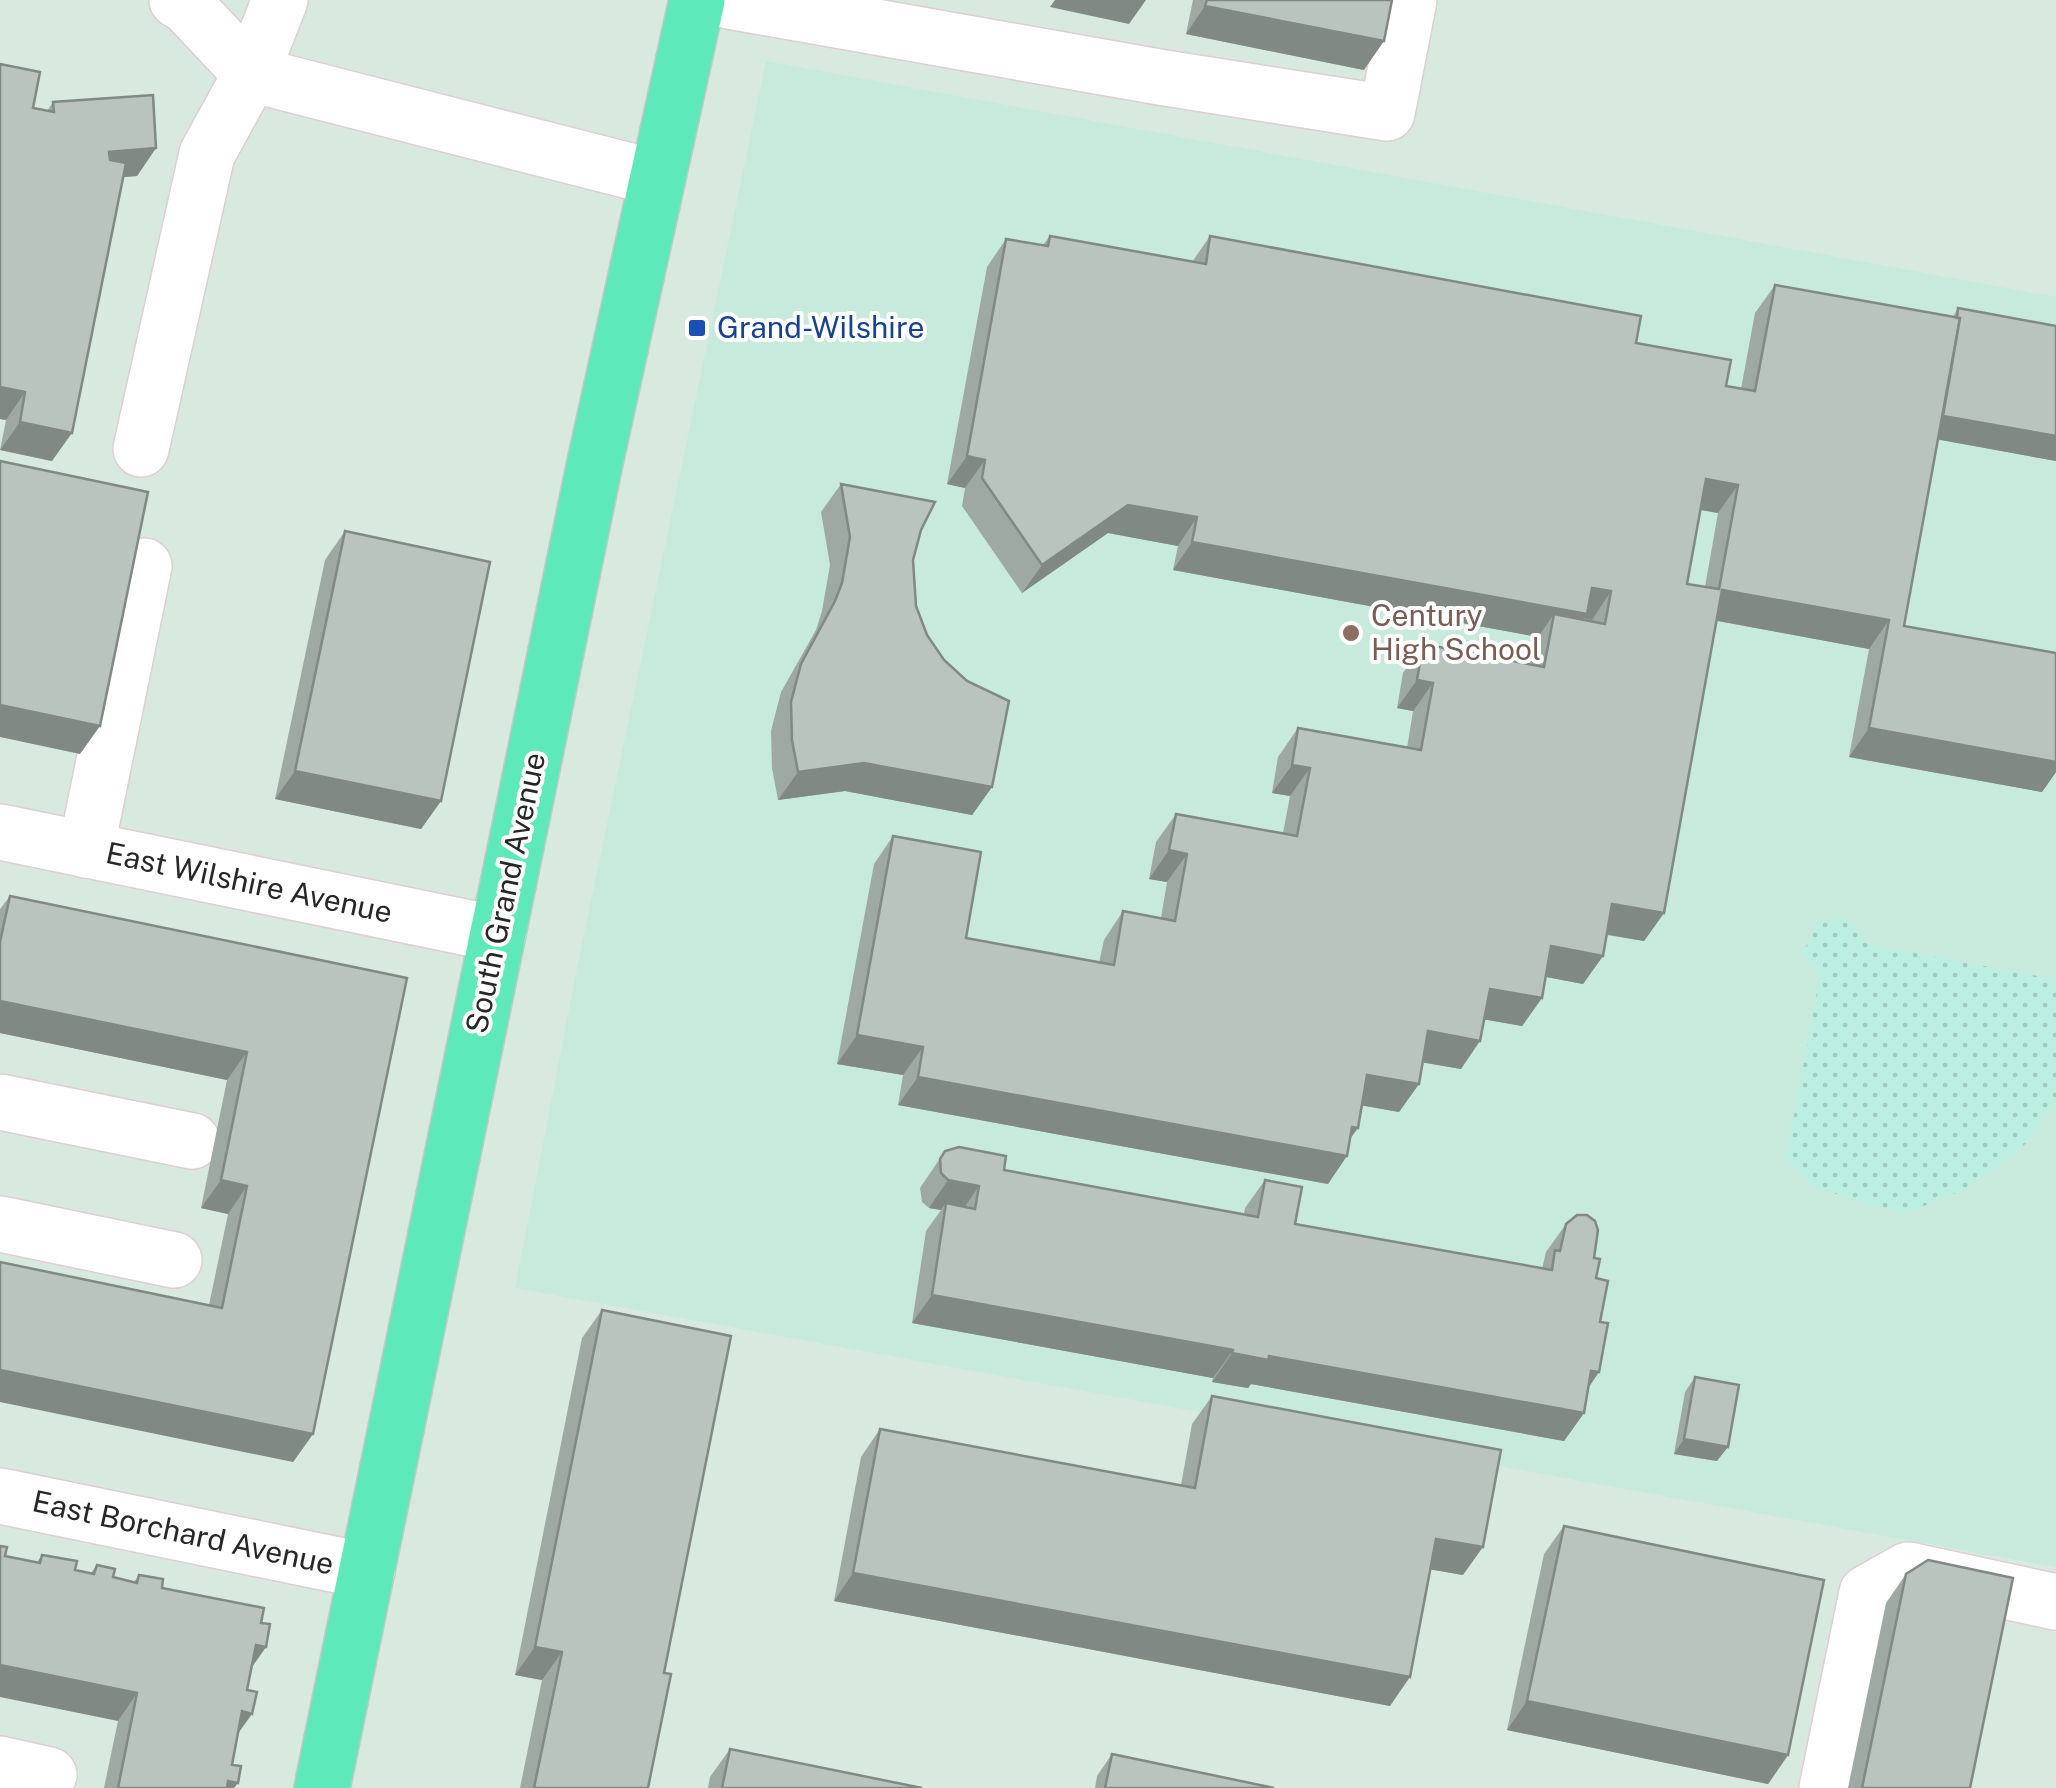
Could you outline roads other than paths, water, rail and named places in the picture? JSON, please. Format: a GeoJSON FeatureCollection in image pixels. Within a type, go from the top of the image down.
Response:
{"type":"FeatureCollection","features":[{"type":"Feature","properties":{"kind":"main road","name":"South Grand Avenue"},"geometry":{"type":"LineString","coordinates":[[322,1788],[498,934],[697,0]]}},
{"type":"Feature","properties":{"kind":"street"},"geometry":{"type":"LineString","coordinates":[[177,0],[251,74],[657,178]]}},
{"type":"Feature","properties":{"kind":"street"},"geometry":{"type":"LineString","coordinates":[[142,450],[206,154],[251,74],[280,0]]}},
{"type":"Feature","properties":{"kind":"street"},"geometry":{"type":"LineString","coordinates":[[723,0],[804,7],[1159,78],[1387,113],[1409,0]]}},
{"type":"Feature","properties":{"kind":"street"},"geometry":{"type":"LineString","coordinates":[[86,850],[144,566]]}},
{"type":"Feature","properties":{"kind":"street","name":"East Wilshire Avenue"},"geometry":{"type":"LineString","coordinates":[[0,832],[498,934]]}},
{"type":"Feature","properties":{"kind":"street"},"geometry":{"type":"LineString","coordinates":[[0,1102],[192,1141]]}},
{"type":"Feature","properties":{"kind":"street"},"geometry":{"type":"LineString","coordinates":[[0,1224],[174,1260]]}},
{"type":"Feature","properties":{"kind":"street","name":"East Borchard Avenue"},"geometry":{"type":"LineString","coordinates":[[0,1496],[367,1571]]}},
{"type":"Feature","properties":{"kind":"street"},"geometry":{"type":"LineString","coordinates":[[1827,1788],[1867,1593],[1908,1570],[2056,1602]]}},
{"type":"Feature","properties":{"kind":"place","name":"Grand-Wilshire"},"geometry":{"type":"Point","coordinates":[697,328]}},
{"type":"Feature","properties":{"kind":"place","name":"Century High School"},"geometry":{"type":"Point","coordinates":[1351,633]}}]}
